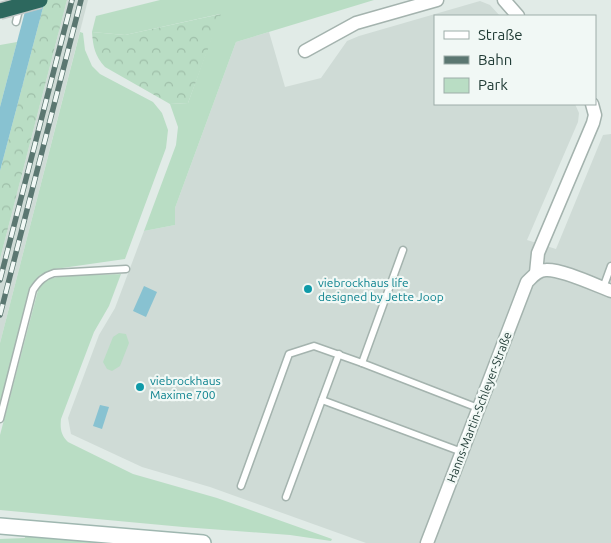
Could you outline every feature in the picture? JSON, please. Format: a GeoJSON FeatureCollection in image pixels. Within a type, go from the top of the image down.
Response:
{"type":"FeatureCollection","features":[{"type":"Feature","properties":{"kind":"highway"},"geometry":{"type":"LineString","coordinates":[[0,11],[40,0]]}},
{"type":"Feature","properties":{"kind":"street"},"geometry":{"type":"LineString","coordinates":[[305,50],[356,23],[438,0]]}},
{"type":"Feature","properties":{"kind":"street"},"geometry":{"type":"LineString","coordinates":[[504,0],[517,15]]}},
{"type":"Feature","properties":{"kind":"street","name":"Hanns-Martin-Schleyer-Straße"},"geometry":{"type":"LineString","coordinates":[[426,543],[527,282],[536,273],[538,254],[593,123],[595,116],[592,105]]}},
{"type":"Feature","properties":{"kind":"street"},"geometry":{"type":"LineString","coordinates":[[536,273],[545,270],[557,271],[607,290]]}},
{"type":"Feature","properties":{"kind":"street"},"geometry":{"type":"LineString","coordinates":[[1,526],[203,543]]}},
{"type":"Feature","properties":{"kind":"lane"},"geometry":{"type":"LineString","coordinates":[[16,22],[21,0]]}},
{"type":"Feature","properties":{"kind":"lane"},"geometry":{"type":"LineString","coordinates":[[362,362],[403,250]]}},
{"type":"Feature","properties":{"kind":"lane"},"geometry":{"type":"LineString","coordinates":[[607,290],[611,266]]}},
{"type":"Feature","properties":{"kind":"lane"},"geometry":{"type":"LineString","coordinates":[[0,419],[34,290],[38,282],[54,273],[126,269]]}},
{"type":"Feature","properties":{"kind":"lane"},"geometry":{"type":"LineString","coordinates":[[241,486],[289,354],[314,346],[362,362],[478,408]]}},
{"type":"Feature","properties":{"kind":"lane"},"geometry":{"type":"LineString","coordinates":[[286,497],[339,354]]}},
{"type":"Feature","properties":{"kind":"lane"},"geometry":{"type":"LineString","coordinates":[[322,400],[462,452]]}},
{"type":"Feature","properties":{"kind":"shaded area"},"geometry":{"type":"Polygon","coordinates":[[[67,0],[88,0],[0,343],[0,259],[67,0]]]}},
{"type":"Feature","properties":{"kind":"shaded area"},"geometry":{"type":"Polygon","coordinates":[[[480,1],[490,5],[499,15],[434,15],[434,105],[575,105],[579,113],[578,122],[527,240],[556,249],[603,135],[611,134],[611,543],[366,543],[210,487],[142,467],[71,434],[68,418],[99,335],[115,308],[144,231],[175,225],[175,208],[236,42],[269,32],[285,87],[321,78],[347,41],[480,1]]]}},
{"type":"Feature","properties":{"kind":"green space"},"geometry":{"type":"Polygon","coordinates":[[[45,0],[67,0],[0,259],[0,171],[45,0]]]}},
{"type":"Feature","properties":{"kind":"green space"},"geometry":{"type":"Polygon","coordinates":[[[160,0],[374,0],[236,42],[175,208],[175,225],[144,231],[176,145],[178,127],[170,104],[188,103],[220,14],[125,35],[92,32],[96,16],[160,0]]]}},
{"type":"Feature","properties":{"kind":"green space"},"geometry":{"type":"Polygon","coordinates":[[[221,14],[188,103],[170,104],[105,67],[94,47],[92,32],[125,35],[221,14]]]}},
{"type":"Feature","properties":{"kind":"green space"},"geometry":{"type":"Polygon","coordinates":[[[80,32],[83,33],[85,50],[92,66],[100,74],[153,102],[162,113],[168,130],[166,148],[125,259],[55,269],[40,275],[30,288],[0,406],[0,343],[80,32]]]}},
{"type":"Feature","properties":{"kind":"green space"},"geometry":{"type":"Polygon","coordinates":[[[17,42],[0,107],[0,45],[17,42]]]}},
{"type":"Feature","properties":{"kind":"green space"},"geometry":{"type":"Polygon","coordinates":[[[121,274],[109,306],[94,332],[61,419],[61,432],[64,437],[68,442],[133,474],[217,498],[332,539],[331,541],[290,535],[0,510],[0,435],[38,290],[46,281],[55,277],[121,274]]]}},
{"type":"Feature","properties":{"kind":"green space"},"geometry":{"type":"Polygon","coordinates":[[[119,333],[126,334],[129,343],[120,366],[112,371],[107,369],[103,362],[113,337],[119,333]]]}},
{"type":"Feature","properties":{"kind":"green space"},"geometry":{"type":"Polygon","coordinates":[[[25,536],[117,543],[0,543],[0,539],[25,538],[25,536]]]}},
{"type":"Feature","properties":{"kind":"water"},"geometry":{"type":"Polygon","coordinates":[[[28,0],[45,0],[0,171],[0,107],[28,0]]]}},
{"type":"Feature","properties":{"kind":"water"},"geometry":{"type":"Polygon","coordinates":[[[144,286],[157,292],[146,317],[133,311],[144,286]]]}},
{"type":"Feature","properties":{"kind":"water"},"geometry":{"type":"Polygon","coordinates":[[[100,405],[109,407],[102,429],[93,426],[100,405]]]}},
{"type":"Feature","properties":{"kind":"railway"},"geometry":{"type":"LineString","coordinates":[[0,280],[72,0]]}},
{"type":"Feature","properties":{"kind":"railway"},"geometry":{"type":"LineString","coordinates":[[0,315],[81,0]]}},
{"type":"Feature","properties":{"kind":"place","name":"viebrockhaus life designed by Jette Joop"},"geometry":{"type":"Point","coordinates":[308,289]}},
{"type":"Feature","properties":{"kind":"place","name":"viebrockhaus Maxime 700"},"geometry":{"type":"Point","coordinates":[140,387]}}]}
